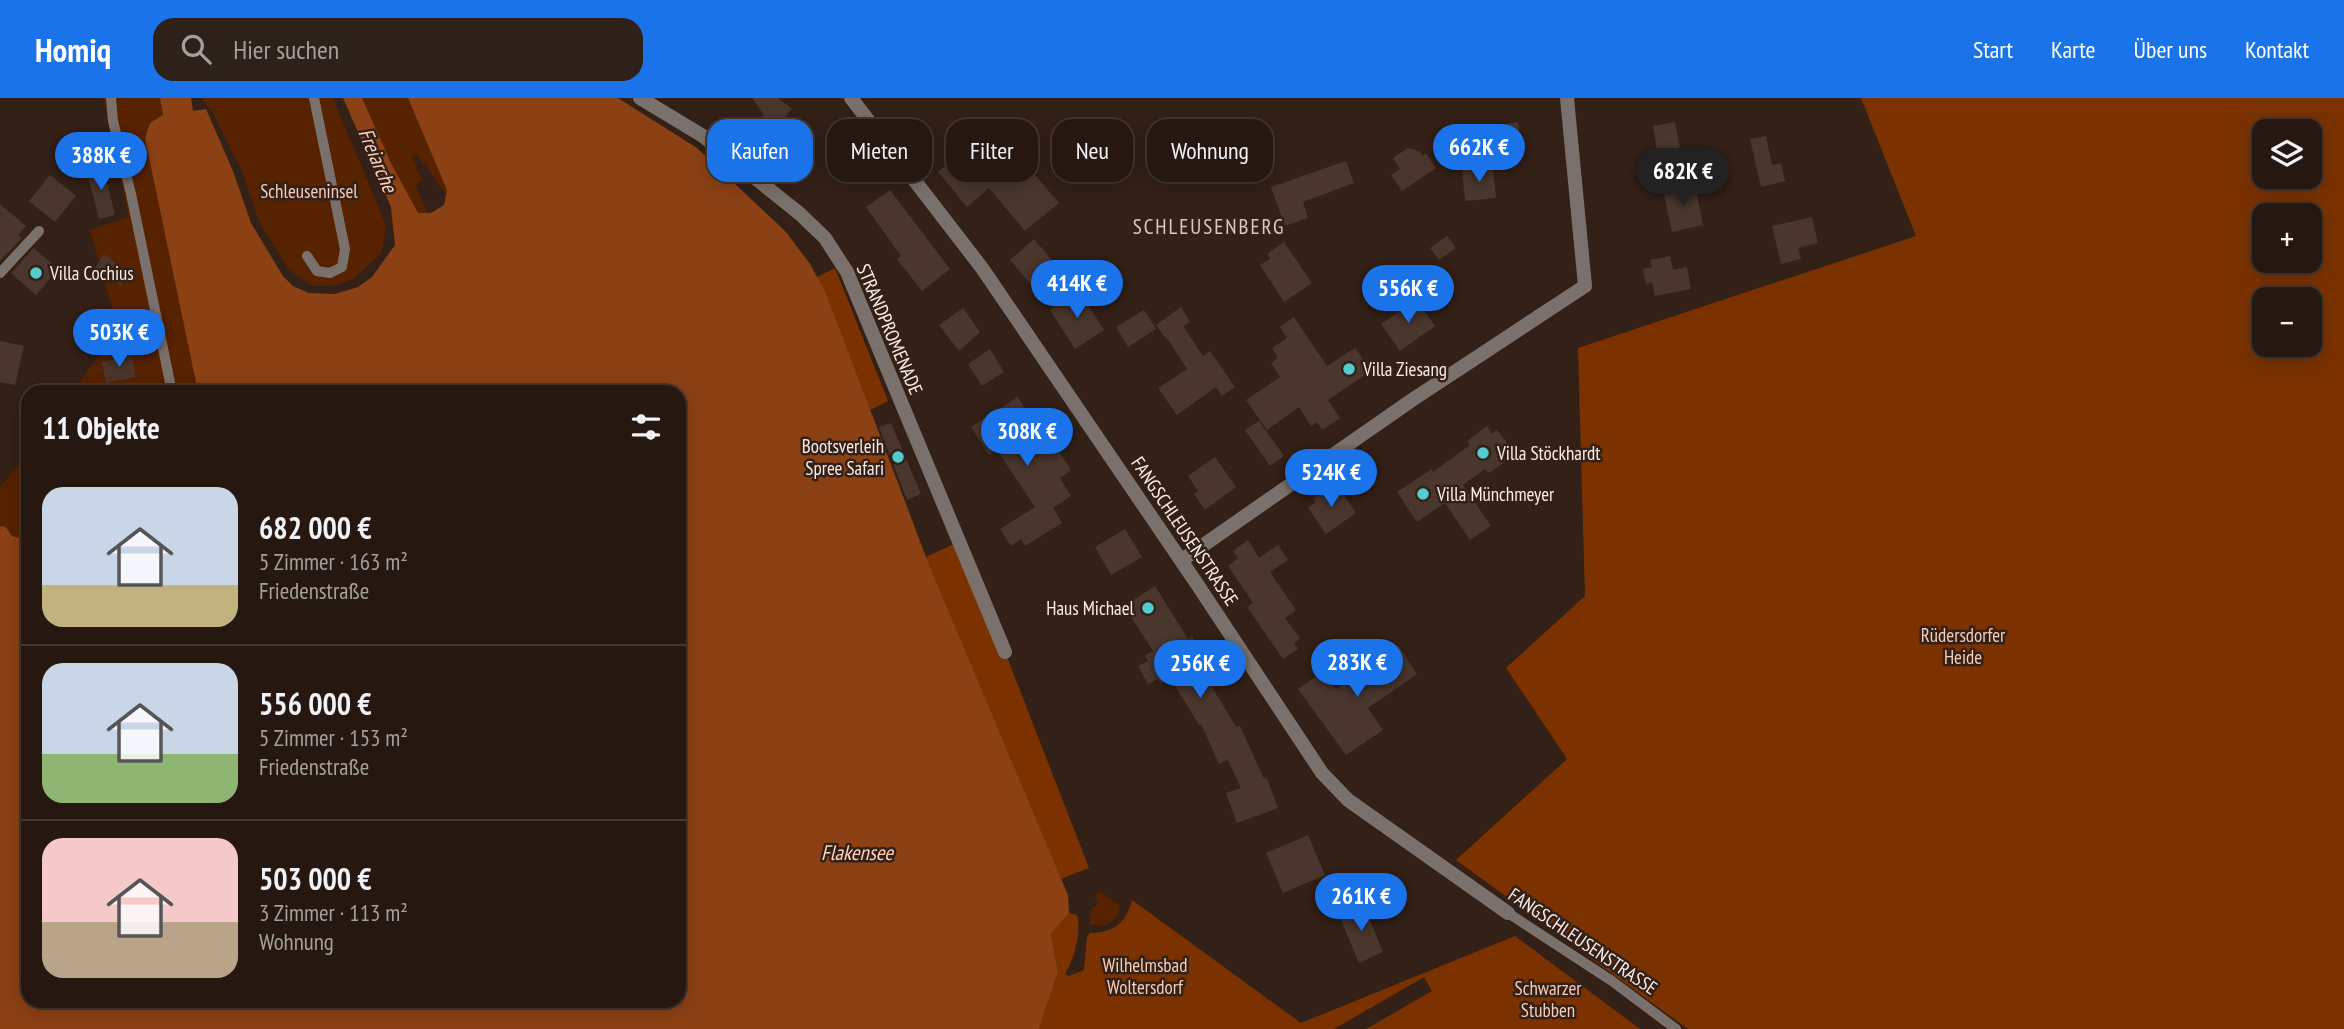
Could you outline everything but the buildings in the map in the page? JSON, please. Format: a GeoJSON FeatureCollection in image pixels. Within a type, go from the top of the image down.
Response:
{"type":"FeatureCollection","features":[{"type":"Feature","properties":{"kind":"street","name":"STRANDPROMENADE"},"geometry":{"type":"LineString","coordinates":[[640,98],[703,136],[825,237],[847,272],[1004,652]]}},
{"type":"Feature","properties":{"kind":"street","name":"FANGSCHLEUSENSTRASSE"},"geometry":{"type":"LineString","coordinates":[[851,98],[982,268],[1182,561],[1322,773],[1348,800],[1508,913]]}},
{"type":"Feature","properties":{"kind":"street"},"geometry":{"type":"LineString","coordinates":[[1182,561],[1412,400],[1585,286],[1567,98]]}},
{"type":"Feature","properties":{"kind":"lane"},"geometry":{"type":"LineString","coordinates":[[111,98],[113,121],[171,385]]}},
{"type":"Feature","properties":{"kind":"lane"},"geometry":{"type":"LineString","coordinates":[[307,256],[317,271],[330,273],[342,267],[345,249],[314,98]]}},
{"type":"Feature","properties":{"kind":"lane"},"geometry":{"type":"LineString","coordinates":[[0,273],[39,231]]}},
{"type":"Feature","properties":{"kind":"lane","name":"FANGSCHLEUSENSTRASSE"},"geometry":{"type":"LineString","coordinates":[[1508,913],[1612,981],[1676,1029]]}},
{"type":"Feature","properties":{"kind":"green space"},"geometry":{"type":"Polygon","coordinates":[[[103,98],[160,98],[197,385],[78,385],[118,328],[90,230],[129,217],[103,98]]]}},
{"type":"Feature","properties":{"kind":"green space","name":"Schleuseninsel"},"geometry":{"type":"Polygon","coordinates":[[[201,98],[333,98],[386,225],[382,252],[354,279],[333,286],[312,286],[289,270],[259,221],[241,169],[213,113],[201,98]]]}},
{"type":"Feature","properties":{"kind":"green space"},"geometry":{"type":"Polygon","coordinates":[[[362,98],[408,98],[447,190],[446,194],[428,169],[428,164],[422,163],[417,155],[412,157],[422,179],[415,185],[428,213],[418,213],[392,165],[362,98]]]}},
{"type":"Feature","properties":{"kind":"green space","name":"Rüdersdorfer Heide"},"geometry":{"type":"Polygon","coordinates":[[[1861,98],[2344,98],[2344,1029],[1688,1029],[1456,860],[1567,759],[1506,668],[1585,596],[1578,348],[1916,236],[1861,98]]]}},
{"type":"Feature","properties":{"kind":"green space"},"geometry":{"type":"Polygon","coordinates":[[[835,268],[888,401],[870,410],[826,293],[817,277],[835,268]]]}},
{"type":"Feature","properties":{"kind":"green space"},"geometry":{"type":"Polygon","coordinates":[[[21,462],[21,538],[12,536],[6,527],[0,526],[0,487],[21,462]]]}},
{"type":"Feature","properties":{"kind":"green space"},"geometry":{"type":"Polygon","coordinates":[[[958,542],[1005,652],[1089,868],[1061,879],[926,557],[958,542]]]}},
{"type":"Feature","properties":{"kind":"green space"},"geometry":{"type":"Polygon","coordinates":[[[1098,891],[1120,905],[1119,911],[1110,923],[1089,924],[1092,907],[1096,906],[1098,901],[1095,897],[1098,891]]]}},
{"type":"Feature","properties":{"kind":"green space","name":"Wilhelmsbad Woltersdorf"},"geometry":{"type":"Polygon","coordinates":[[[1132,900],[1301,1023],[1515,936],[1640,1029],[1366,1029],[1432,991],[1424,977],[1334,1029],[1039,1029],[1058,972],[1051,934],[1069,913],[1077,915],[1076,945],[1065,974],[1069,976],[1084,970],[1087,937],[1090,933],[1106,931],[1118,925],[1132,900]]]}},
{"type":"Feature","properties":{"kind":"water","name":"Flakensee"},"geometry":{"type":"Polygon","coordinates":[[[160,98],[191,98],[193,111],[206,109],[233,171],[251,223],[283,276],[293,286],[309,293],[335,294],[358,287],[372,277],[395,245],[391,207],[343,98],[362,98],[392,165],[418,213],[431,213],[444,205],[447,190],[408,98],[618,98],[697,148],[707,157],[707,182],[733,182],[786,232],[810,264],[826,293],[926,557],[1068,895],[1069,913],[1051,934],[1058,972],[1039,1029],[0,1029],[0,526],[6,527],[12,536],[21,538],[21,1008],[686,1008],[686,385],[197,385],[145,138],[150,123],[163,115],[160,98]]]}},
{"type":"Feature","properties":{"kind":"place","name":"Villa Cochius"},"geometry":{"type":"Point","coordinates":[36,273]}},
{"type":"Feature","properties":{"kind":"place","name":"Villa Ziesang"},"geometry":{"type":"Point","coordinates":[1349,369]}},
{"type":"Feature","properties":{"kind":"place","name":"Villa Stöckhardt"},"geometry":{"type":"Point","coordinates":[1483,453]}},
{"type":"Feature","properties":{"kind":"place","name":"Bootsverleih Spree Safari"},"geometry":{"type":"Point","coordinates":[898,457]}},
{"type":"Feature","properties":{"kind":"place","name":"Villa Münchmeyer"},"geometry":{"type":"Point","coordinates":[1423,494]}},
{"type":"Feature","properties":{"kind":"place","name":"Haus Michael"},"geometry":{"type":"Point","coordinates":[1148,608]}},
{"type":"Feature","properties":{"kind":"district","name":"SCHLEUSENBERG"},"geometry":{"type":"Point","coordinates":[1209,226]}},
{"type":"Feature","properties":{"kind":"water label","name":"Freiarche"},"geometry":{"type":"Point","coordinates":[378,160]}},
{"type":"Feature","properties":{"kind":"park label","name":"Schwarzer Stubben"},"geometry":{"type":"Point","coordinates":[1548,999]}}]}
